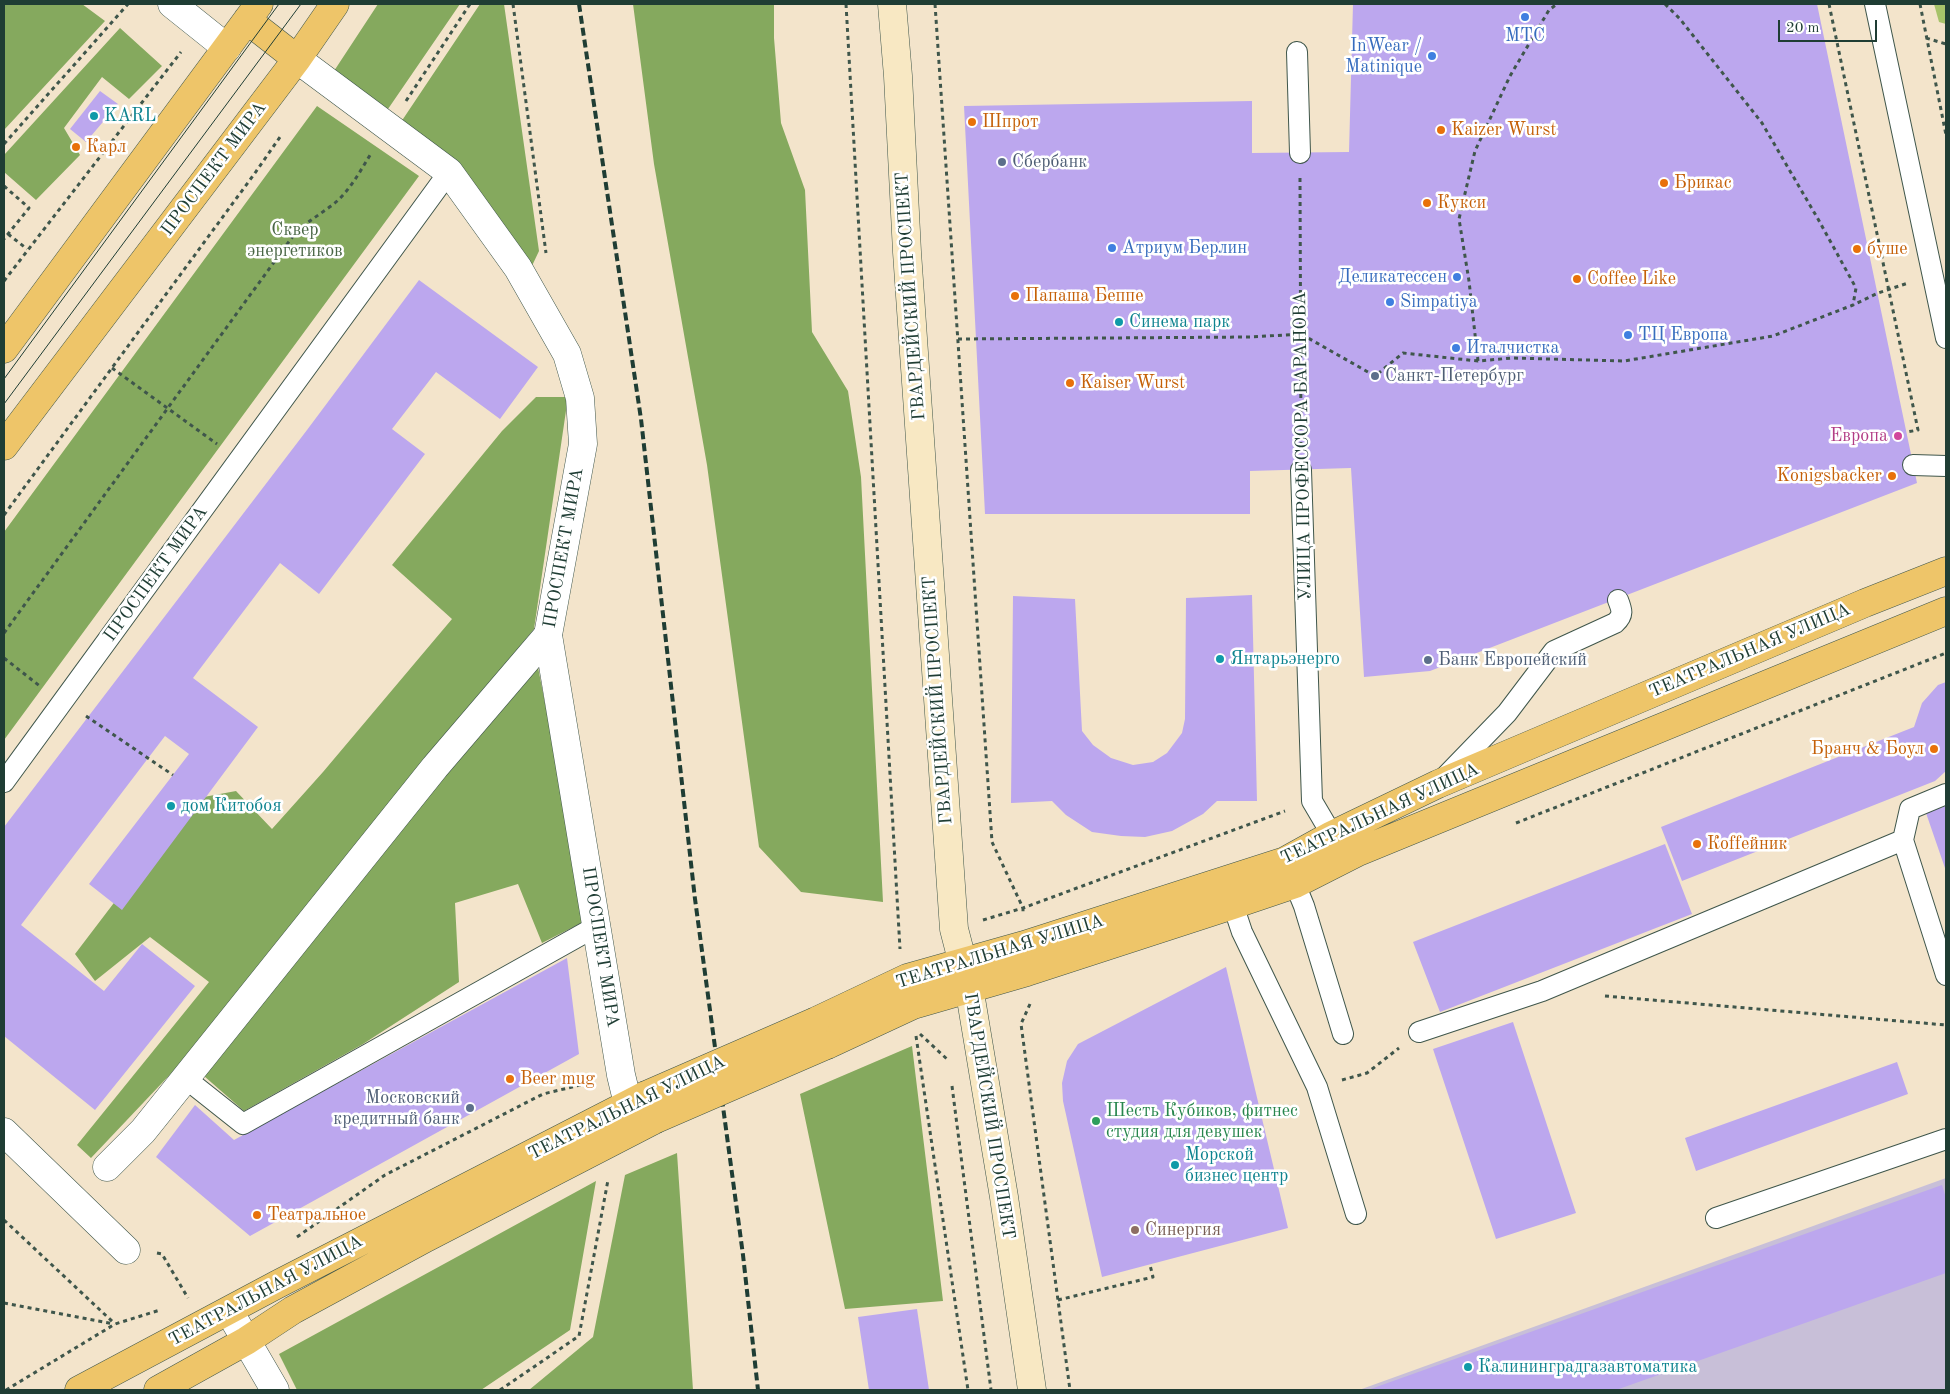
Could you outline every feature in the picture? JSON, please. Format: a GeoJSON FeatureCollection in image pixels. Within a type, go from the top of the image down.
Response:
{"type":"FeatureCollection","features":[{"type":"Feature","properties":{"kind":"main road","name":"ПРОСПЕКТ МИРА"},"geometry":{"type":"LineString","coordinates":[[4,446],[297,59],[335,4]]}},
{"type":"Feature","properties":{"kind":"main road","name":"ГВАРДЕЙСКИЙ ПРОСПЕКТ"},"geometry":{"type":"LineString","coordinates":[[892,4],[898,76],[906,252],[954,929],[966,975],[1004,1197],[1032,1390]]}},
{"type":"Feature","properties":{"kind":"main road","name":"ПРОСПЕКТ МИРА"},"geometry":{"type":"LineString","coordinates":[[4,349],[253,12],[297,59]]}},
{"type":"Feature","properties":{"kind":"main road","name":"ТЕАТРАЛЬНАЯ УЛИЦА"},"geometry":{"type":"LineString","coordinates":[[966,975],[1024,945],[1285,861],[1332,835],[1438,784],[1864,603],[1946,571]]}},
{"type":"Feature","properties":{"kind":"main road","name":"ТЕАТРАЛЬНАЯ УЛИЦА"},"geometry":{"type":"LineString","coordinates":[[79,1390],[229,1311],[643,1107],[822,1033],[907,978],[1027,972],[1295,884],[1368,849],[1946,611]]}},
{"type":"Feature","properties":{"kind":"main road","name":"ТЕАТРАЛЬНАЯ УЛИЦА"},"geometry":{"type":"LineString","coordinates":[[158,1390],[246,1341],[310,1300],[424,1239],[643,1107]]}},
{"type":"Feature","properties":{"kind":"street"},"geometry":{"type":"LineString","coordinates":[[172,4],[227,48]]}},
{"type":"Feature","properties":{"kind":"street","name":"ПРОСПЕКТ МИРА"},"geometry":{"type":"LineString","coordinates":[[297,59],[449,172],[518,268],[568,354],[580,398],[583,444],[548,635],[621,1075],[643,1107]]}},
{"type":"Feature","properties":{"kind":"street"},"geometry":{"type":"LineString","coordinates":[[107,1167],[143,1131],[435,767],[548,635]]}},
{"type":"Feature","properties":{"kind":"street"},"geometry":{"type":"LineString","coordinates":[[4,1132],[126,1250]]}},
{"type":"Feature","properties":{"kind":"street"},"geometry":{"type":"LineString","coordinates":[[229,1311],[275,1390]]}},
{"type":"Feature","properties":{"kind":"lane"},"geometry":{"type":"LineString","coordinates":[[1875,4],[1946,338]]}},
{"type":"Feature","properties":{"kind":"lane"},"geometry":{"type":"LineString","coordinates":[[1297,52],[1300,153]]}},
{"type":"Feature","properties":{"kind":"lane","name":"ПРОСПЕКТ МИРА"},"geometry":{"type":"LineString","coordinates":[[4,782],[449,172]]}},
{"type":"Feature","properties":{"kind":"lane"},"geometry":{"type":"LineString","coordinates":[[1913,465],[1946,466]]}},
{"type":"Feature","properties":{"kind":"lane","name":"УЛИЦА ПРОФЕССОРА БАРАНОВА"},"geometry":{"type":"LineString","coordinates":[[1301,470],[1312,801],[1332,835]]}},
{"type":"Feature","properties":{"kind":"lane"},"geometry":{"type":"LineString","coordinates":[[1438,784],[1507,713],[1554,651],[1614,623],[1620,618],[1622,612],[1618,600]]}},
{"type":"Feature","properties":{"kind":"lane"},"geometry":{"type":"LineString","coordinates":[[1946,794],[1910,808],[1903,840],[1946,975]]}},
{"type":"Feature","properties":{"kind":"lane"},"geometry":{"type":"LineString","coordinates":[[1419,1032],[1542,991],[1903,840]]}},
{"type":"Feature","properties":{"kind":"lane"},"geometry":{"type":"LineString","coordinates":[[1295,884],[1304,906],[1343,1034]]}},
{"type":"Feature","properties":{"kind":"lane"},"geometry":{"type":"LineString","coordinates":[[1233,905],[1242,932],[1317,1087],[1356,1214]]}},
{"type":"Feature","properties":{"kind":"lane"},"geometry":{"type":"LineString","coordinates":[[185,1078],[243,1124],[597,926]]}},
{"type":"Feature","properties":{"kind":"lane"},"geometry":{"type":"LineString","coordinates":[[1716,1218],[1946,1139]]}},
{"type":"Feature","properties":{"kind":"path"},"geometry":{"type":"LineString","coordinates":[[4,144],[128,4]]}},
{"type":"Feature","properties":{"kind":"path"},"geometry":{"type":"LineString","coordinates":[[4,633],[296,232],[332,206],[345,192],[470,4]]}},
{"type":"Feature","properties":{"kind":"path"},"geometry":{"type":"LineString","coordinates":[[513,4],[546,253],[529,287]]}},
{"type":"Feature","properties":{"kind":"path"},"geometry":{"type":"LineString","coordinates":[[846,4],[900,949],[909,946]]}},
{"type":"Feature","properties":{"kind":"path"},"geometry":{"type":"LineString","coordinates":[[936,4],[992,842],[1022,908],[1024,945]]}},
{"type":"Feature","properties":{"kind":"path"},"geometry":{"type":"LineString","coordinates":[[1478,361],[1469,281],[1458,219],[1475,151],[1510,76],[1549,10],[1557,4]]}},
{"type":"Feature","properties":{"kind":"path"},"geometry":{"type":"LineString","coordinates":[[1664,4],[1680,19],[1762,124],[1856,288],[1853,305]]}},
{"type":"Feature","properties":{"kind":"path"},"geometry":{"type":"LineString","coordinates":[[1829,4],[1918,430],[1906,432]]}},
{"type":"Feature","properties":{"kind":"path"},"geometry":{"type":"LineString","coordinates":[[1920,4],[1946,135]]}},
{"type":"Feature","properties":{"kind":"path"},"geometry":{"type":"LineString","coordinates":[[4,281],[200,28]]}},
{"type":"Feature","properties":{"kind":"path"},"geometry":{"type":"LineString","coordinates":[[1926,38],[1946,44]]}},
{"type":"Feature","properties":{"kind":"path"},"geometry":{"type":"LineString","coordinates":[[4,515],[255,173],[282,133]]}},
{"type":"Feature","properties":{"kind":"path","name":"УЛИЦА ПРОФЕССОРА БАРАНОВА"},"geometry":{"type":"LineString","coordinates":[[1300,153],[1301,470]]}},
{"type":"Feature","properties":{"kind":"path"},"geometry":{"type":"LineString","coordinates":[[4,186],[29,208],[4,239]]}},
{"type":"Feature","properties":{"kind":"path"},"geometry":{"type":"LineString","coordinates":[[8,234],[27,249]]}},
{"type":"Feature","properties":{"kind":"path"},"geometry":{"type":"LineString","coordinates":[[958,339],[1251,337],[1301,334],[1375,376],[1403,353],[1478,361],[1512,358],[1624,360],[1773,336],[1900,286]]}},
{"type":"Feature","properties":{"kind":"path"},"geometry":{"type":"LineString","coordinates":[[112,368],[239,459]]}},
{"type":"Feature","properties":{"kind":"path"},"geometry":{"type":"LineString","coordinates":[[1515,824],[1946,653]]}},
{"type":"Feature","properties":{"kind":"path"},"geometry":{"type":"LineString","coordinates":[[954,929],[1022,908],[1284,811]]}},
{"type":"Feature","properties":{"kind":"path"},"geometry":{"type":"LineString","coordinates":[[1027,972],[1030,1004],[1021,1024],[1070,1390]]}},
{"type":"Feature","properties":{"kind":"path"},"geometry":{"type":"LineString","coordinates":[[1601,996],[1946,1025]]}},
{"type":"Feature","properties":{"kind":"path"},"geometry":{"type":"LineString","coordinates":[[1020,1006],[1039,1001]]}},
{"type":"Feature","properties":{"kind":"path"},"geometry":{"type":"LineString","coordinates":[[916,1031],[925,1029]]}},
{"type":"Feature","properties":{"kind":"path"},"geometry":{"type":"LineString","coordinates":[[916,1031],[948,1058],[949,1068]]}},
{"type":"Feature","properties":{"kind":"path"},"geometry":{"type":"LineString","coordinates":[[916,1031],[968,1390]]}},
{"type":"Feature","properties":{"kind":"path"},"geometry":{"type":"LineString","coordinates":[[1317,1087],[1367,1073],[1419,1032]]}},
{"type":"Feature","properties":{"kind":"path"},"geometry":{"type":"LineString","coordinates":[[296,1238],[385,1175],[543,1094],[621,1075]]}},
{"type":"Feature","properties":{"kind":"path"},"geometry":{"type":"LineString","coordinates":[[951,1078],[991,1390]]}},
{"type":"Feature","properties":{"kind":"path"},"geometry":{"type":"LineString","coordinates":[[500,1390],[579,1336],[609,1174]]}},
{"type":"Feature","properties":{"kind":"path"},"geometry":{"type":"LineString","coordinates":[[4,1220],[115,1324]]}},
{"type":"Feature","properties":{"kind":"path"},"geometry":{"type":"LineString","coordinates":[[126,1250],[162,1254],[189,1300],[180,1303]]}},
{"type":"Feature","properties":{"kind":"path"},"geometry":{"type":"LineString","coordinates":[[1058,1300],[1152,1277],[1150,1265]]}},
{"type":"Feature","properties":{"kind":"path"},"geometry":{"type":"LineString","coordinates":[[4,1303],[115,1324]]}},
{"type":"Feature","properties":{"kind":"path"},"geometry":{"type":"LineString","coordinates":[[6,1390],[115,1324],[161,1309]]}},
{"type":"Feature","properties":{"kind":"shaded area"},"geometry":{"type":"Polygon","coordinates":[[[1946,1178],[1946,1390],[1359,1390],[1946,1178]]]}},
{"type":"Feature","properties":{"kind":"green space"},"geometry":{"type":"Polygon","coordinates":[[[4,4],[82,4],[105,21],[4,130],[4,4]]]}},
{"type":"Feature","properties":{"kind":"green space"},"geometry":{"type":"Polygon","coordinates":[[[378,4],[460,4],[388,109],[334,71],[378,4]]]}},
{"type":"Feature","properties":{"kind":"green space"},"geometry":{"type":"Polygon","coordinates":[[[480,4],[504,4],[539,251],[530,270],[401,122],[480,4]]]}},
{"type":"Feature","properties":{"kind":"green space"},"geometry":{"type":"Polygon","coordinates":[[[633,4],[774,4],[774,38],[781,123],[805,190],[812,332],[848,391],[861,477],[883,902],[801,892],[759,847],[707,465],[654,164],[633,4]]]}},
{"type":"Feature","properties":{"kind":"green space"},"geometry":{"type":"Polygon","coordinates":[[[1934,4],[1946,4],[1946,24],[1939,22],[1934,4]]]}},
{"type":"Feature","properties":{"kind":"green space"},"geometry":{"type":"Polygon","coordinates":[[[120,28],[162,66],[129,99],[102,77],[64,128],[80,155],[36,200],[4,172],[4,155],[120,28]]]}},
{"type":"Feature","properties":{"kind":"green space","name":"Сквер энергетиков"},"geometry":{"type":"Polygon","coordinates":[[[317,106],[419,176],[4,740],[4,532],[317,106]]]}},
{"type":"Feature","properties":{"kind":"green space"},"geometry":{"type":"Polygon","coordinates":[[[536,397],[568,397],[534,629],[179,1065],[91,1158],[77,1145],[209,982],[150,937],[95,981],[75,954],[193,799],[236,791],[272,829],[323,772],[452,619],[392,565],[502,431],[536,397]]]}},
{"type":"Feature","properties":{"kind":"green space"},"geometry":{"type":"Polygon","coordinates":[[[537,662],[587,920],[542,943],[518,884],[455,903],[459,982],[363,1044],[244,1111],[204,1076],[537,662]]]}},
{"type":"Feature","properties":{"kind":"green space"},"geometry":{"type":"Polygon","coordinates":[[[912,1046],[943,1301],[845,1309],[800,1094],[912,1046]]]}},
{"type":"Feature","properties":{"kind":"green space"},"geometry":{"type":"Polygon","coordinates":[[[677,1153],[693,1390],[529,1390],[593,1337],[625,1175],[677,1153]]]}},
{"type":"Feature","properties":{"kind":"green space"},"geometry":{"type":"Polygon","coordinates":[[[596,1181],[570,1330],[481,1390],[297,1390],[279,1354],[596,1181]]]}},
{"type":"Feature","properties":{"kind":"building","name":"ТЦ Европа"},"geometry":{"type":"Polygon","coordinates":[[[1353,4],[1817,4],[1917,483],[1430,671],[1364,677],[1351,468],[1250,471],[1250,514],[985,514],[964,106],[1252,101],[1252,153],[1349,152],[1353,4]]]}},
{"type":"Feature","properties":{"kind":"building","name":"KARL"},"geometry":{"type":"Polygon","coordinates":[[[100,91],[118,104],[86,142],[70,129],[100,91]]]}},
{"type":"Feature","properties":{"kind":"building"},"geometry":{"type":"Polygon","coordinates":[[[419,280],[538,367],[500,419],[436,372],[392,429],[425,454],[319,594],[280,563],[193,678],[258,727],[122,910],[89,884],[189,754],[165,736],[21,925],[104,991],[142,944],[195,986],[95,1110],[4,1036],[4,827],[419,280]]]}},
{"type":"Feature","properties":{"kind":"building","name":"Янтарьэнерго"},"geometry":{"type":"Polygon","coordinates":[[[1252,595],[1257,801],[1217,801],[1203,814],[1172,831],[1145,837],[1092,832],[1066,815],[1052,801],[1011,803],[1013,596],[1075,599],[1082,731],[1093,745],[1111,758],[1133,765],[1153,762],[1167,753],[1182,733],[1185,719],[1186,598],[1252,595]]]}},
{"type":"Feature","properties":{"kind":"building"},"geometry":{"type":"Polygon","coordinates":[[[1946,682],[1946,771],[1935,781],[1682,881],[1661,827],[1914,727],[1922,703],[1938,685],[1946,682]]]}},
{"type":"Feature","properties":{"kind":"building"},"geometry":{"type":"Polygon","coordinates":[[[1946,806],[1946,871],[1926,813],[1946,806]]]}},
{"type":"Feature","properties":{"kind":"building"},"geometry":{"type":"Polygon","coordinates":[[[1665,844],[1692,914],[1440,1012],[1413,942],[1665,844]]]}},
{"type":"Feature","properties":{"kind":"building"},"geometry":{"type":"Polygon","coordinates":[[[567,958],[579,1054],[250,1236],[156,1157],[195,1105],[234,1140],[567,958]]]}},
{"type":"Feature","properties":{"kind":"building","name":"Морской бизнес центр"},"geometry":{"type":"Polygon","coordinates":[[[1226,967],[1288,1228],[1102,1277],[1063,1101],[1062,1083],[1067,1061],[1078,1044],[1226,967]]]}},
{"type":"Feature","properties":{"kind":"building"},"geometry":{"type":"Polygon","coordinates":[[[1513,1022],[1576,1213],[1496,1239],[1433,1049],[1513,1022]]]}},
{"type":"Feature","properties":{"kind":"building"},"geometry":{"type":"Polygon","coordinates":[[[1897,1062],[1908,1094],[1696,1171],[1685,1138],[1897,1062]]]}},
{"type":"Feature","properties":{"kind":"building"},"geometry":{"type":"Polygon","coordinates":[[[1942,1185],[1946,1198],[1946,1273],[1616,1390],[1368,1390],[1942,1185]]]}},
{"type":"Feature","properties":{"kind":"building"},"geometry":{"type":"Polygon","coordinates":[[[917,1309],[929,1390],[869,1390],[858,1317],[917,1309]]]}},
{"type":"Feature","properties":{"kind":"tram line"},"geometry":{"type":"LineString","coordinates":[[4,379],[279,4]]}},
{"type":"Feature","properties":{"kind":"tram line"},"geometry":{"type":"LineString","coordinates":[[4,404],[301,4]]}},
{"type":"Feature","properties":{"kind":"railway"},"geometry":{"type":"LineString","coordinates":[[579,4],[641,419],[695,899],[743,1255],[758,1390]]}},
{"type":"Feature","properties":{"kind":"place","name":"МТС"},"geometry":{"type":"Point","coordinates":[1525,17]}},
{"type":"Feature","properties":{"kind":"place","name":"InWear / Matinique"},"geometry":{"type":"Point","coordinates":[1432,56]}},
{"type":"Feature","properties":{"kind":"place","name":"KARL"},"geometry":{"type":"Point","coordinates":[94,116]}},
{"type":"Feature","properties":{"kind":"place","name":"Шпрот"},"geometry":{"type":"Point","coordinates":[972,122]}},
{"type":"Feature","properties":{"kind":"place","name":"Kaizer Wurst"},"geometry":{"type":"Point","coordinates":[1441,130]}},
{"type":"Feature","properties":{"kind":"place","name":"Карл"},"geometry":{"type":"Point","coordinates":[76,147]}},
{"type":"Feature","properties":{"kind":"place","name":"Сбербанк"},"geometry":{"type":"Point","coordinates":[1002,162]}},
{"type":"Feature","properties":{"kind":"place","name":"Брикас"},"geometry":{"type":"Point","coordinates":[1664,183]}},
{"type":"Feature","properties":{"kind":"place","name":"Кукси"},"geometry":{"type":"Point","coordinates":[1427,203]}},
{"type":"Feature","properties":{"kind":"place","name":"Атриум Берлин"},"geometry":{"type":"Point","coordinates":[1112,248]}},
{"type":"Feature","properties":{"kind":"place","name":"буше"},"geometry":{"type":"Point","coordinates":[1857,249]}},
{"type":"Feature","properties":{"kind":"place","name":"Деликатессен"},"geometry":{"type":"Point","coordinates":[1457,277]}},
{"type":"Feature","properties":{"kind":"place","name":"Coffee Like"},"geometry":{"type":"Point","coordinates":[1577,279]}},
{"type":"Feature","properties":{"kind":"place","name":"Папаша Беппе"},"geometry":{"type":"Point","coordinates":[1015,296]}},
{"type":"Feature","properties":{"kind":"place","name":"Simpatiya"},"geometry":{"type":"Point","coordinates":[1390,302]}},
{"type":"Feature","properties":{"kind":"place","name":"Синема парк"},"geometry":{"type":"Point","coordinates":[1119,322]}},
{"type":"Feature","properties":{"kind":"place","name":"ТЦ Европа"},"geometry":{"type":"Point","coordinates":[1628,335]}},
{"type":"Feature","properties":{"kind":"place","name":"Италчистка"},"geometry":{"type":"Point","coordinates":[1456,348]}},
{"type":"Feature","properties":{"kind":"place","name":"Санкт-Петербург"},"geometry":{"type":"Point","coordinates":[1375,376]}},
{"type":"Feature","properties":{"kind":"place","name":"Kaiser Wurst"},"geometry":{"type":"Point","coordinates":[1070,383]}},
{"type":"Feature","properties":{"kind":"place","name":"Европа"},"geometry":{"type":"Point","coordinates":[1898,436]}},
{"type":"Feature","properties":{"kind":"place","name":"Konigsbacker"},"geometry":{"type":"Point","coordinates":[1892,476]}},
{"type":"Feature","properties":{"kind":"place","name":"Янтарьэнерго"},"geometry":{"type":"Point","coordinates":[1220,659]}},
{"type":"Feature","properties":{"kind":"place","name":"Банк Европейский"},"geometry":{"type":"Point","coordinates":[1428,660]}},
{"type":"Feature","properties":{"kind":"place","name":"Бранч & Боул"},"geometry":{"type":"Point","coordinates":[1934,749]}},
{"type":"Feature","properties":{"kind":"place","name":"дом Китобоя"},"geometry":{"type":"Point","coordinates":[171,806]}},
{"type":"Feature","properties":{"kind":"place","name":"Коffейник"},"geometry":{"type":"Point","coordinates":[1697,844]}},
{"type":"Feature","properties":{"kind":"place","name":"Beer mug"},"geometry":{"type":"Point","coordinates":[510,1079]}},
{"type":"Feature","properties":{"kind":"place","name":"Московский кредитный банк"},"geometry":{"type":"Point","coordinates":[470,1108]}},
{"type":"Feature","properties":{"kind":"place","name":"Шесть Кубиков, фитнес студия для девушек"},"geometry":{"type":"Point","coordinates":[1096,1121]}},
{"type":"Feature","properties":{"kind":"place","name":"Морской бизнес центр"},"geometry":{"type":"Point","coordinates":[1175,1165]}},
{"type":"Feature","properties":{"kind":"place","name":"Театральное"},"geometry":{"type":"Point","coordinates":[257,1215]}},
{"type":"Feature","properties":{"kind":"place","name":"Синергия"},"geometry":{"type":"Point","coordinates":[1135,1230]}},
{"type":"Feature","properties":{"kind":"place","name":"Калининградгазавтоматика"},"geometry":{"type":"Point","coordinates":[1468,1367]}}]}
